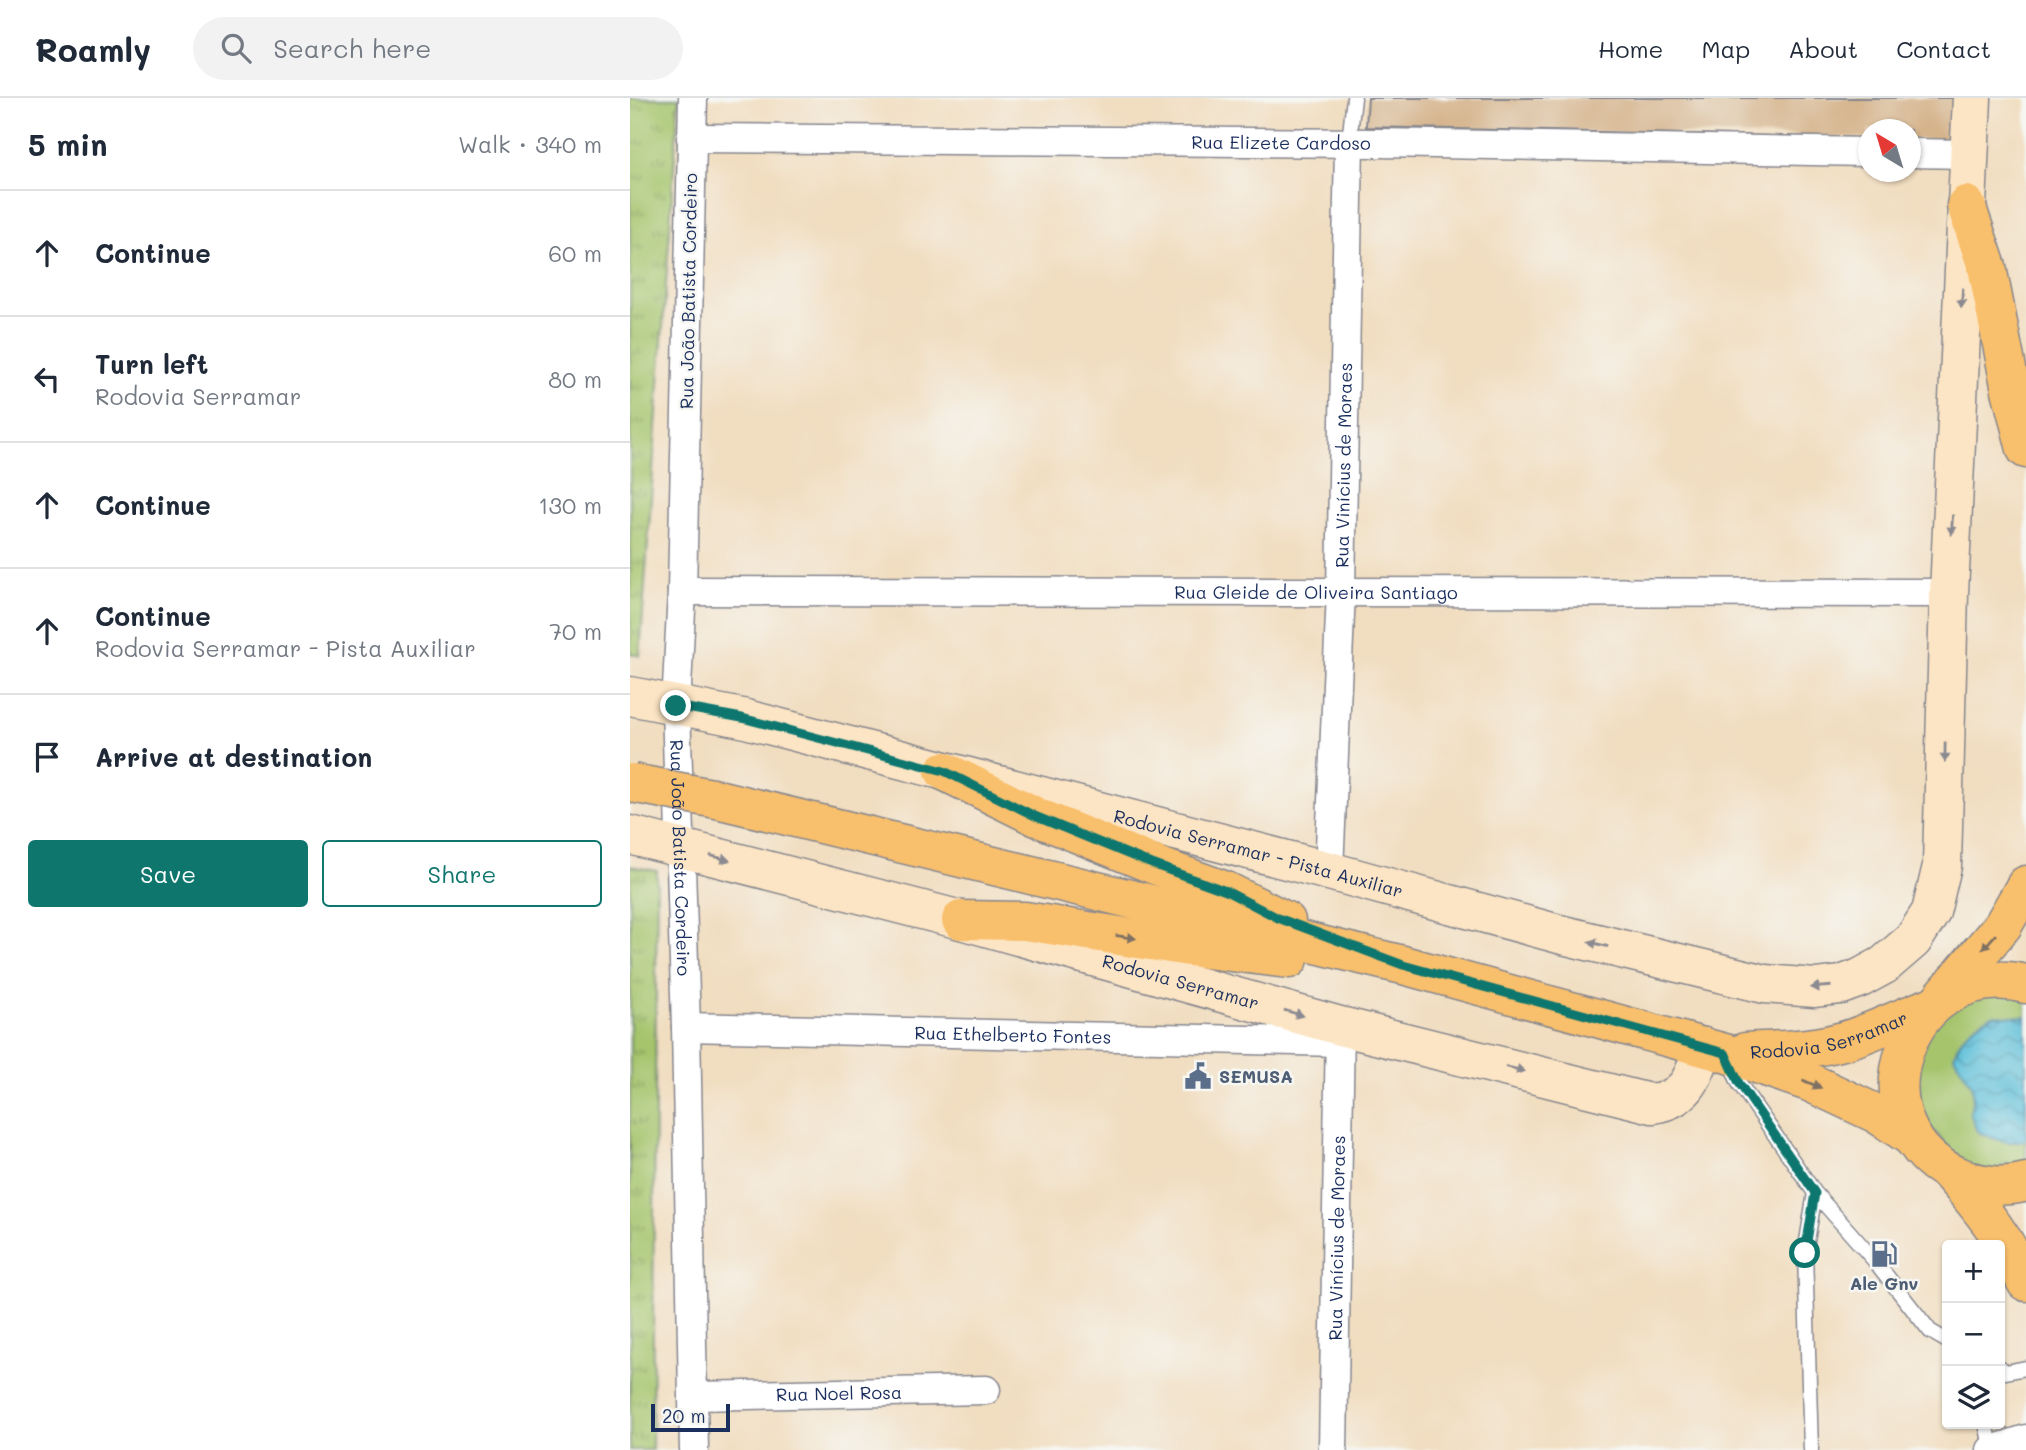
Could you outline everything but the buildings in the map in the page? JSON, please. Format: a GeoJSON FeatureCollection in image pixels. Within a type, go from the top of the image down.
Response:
{"type":"FeatureCollection","features":[{"type":"Feature","properties":{"kind":"main road","name":"Rodovia Serramar - Pista Auxiliar"},"geometry":{"type":"LineString","coordinates":[[630,696],[742,718],[1329,871],[1559,934],[1765,984],[1815,988],[1841,985],[1860,978],[1884,965],[1913,940],[1931,912],[1942,866],[1949,593],[1972,98]]}},
{"type":"Feature","properties":{"kind":"main road"},"geometry":{"type":"LineString","coordinates":[[1966,205],[1987,267],[2011,390],[2026,449]]}},
{"type":"Feature","properties":{"kind":"main road"},"geometry":{"type":"LineString","coordinates":[[944,771],[1037,817],[1226,891],[1278,918],[1403,965]]}},
{"type":"Feature","properties":{"kind":"main road","name":"Rodovia Serramar"},"geometry":{"type":"LineString","coordinates":[[631,783],[717,799],[1403,965],[1715,1050],[1809,1082],[1877,1114],[1913,1138]]}},
{"type":"Feature","properties":{"kind":"main road","name":"Rodovia Serramar"},"geometry":{"type":"LineString","coordinates":[[630,835],[961,920],[1340,1034],[1653,1104],[1670,1101],[1683,1091],[1715,1050],[1822,1046],[1846,1040],[1935,1004],[1962,988],[1986,981],[2026,984]]}},
{"type":"Feature","properties":{"kind":"main road"},"geometry":{"type":"LineString","coordinates":[[2026,885],[2003,925],[1912,1030],[1900,1058],[1897,1089],[1902,1114],[1913,1138],[1930,1158],[1951,1174],[1984,1211],[2012,1251],[2026,1282]]}},
{"type":"Feature","properties":{"kind":"main road"},"geometry":{"type":"LineString","coordinates":[[961,920],[1025,922],[1189,947],[1335,964],[1403,965]]}},
{"type":"Feature","properties":{"kind":"main road"},"geometry":{"type":"LineString","coordinates":[[1951,1174],[1974,1183],[1998,1186],[2026,1182]]}},
{"type":"Feature","properties":{"kind":"street","name":"Rua João Batista Cordeiro"},"geometry":{"type":"LineString","coordinates":[[693,98],[682,591],[676,706],[687,1027],[694,1450]]}},
{"type":"Feature","properties":{"kind":"street","name":"Rua Elizete Cardoso"},"geometry":{"type":"LineString","coordinates":[[691,138],[1349,142],[1858,152]]}},
{"type":"Feature","properties":{"kind":"street","name":"Rua Vinícius de Moraes"},"geometry":{"type":"LineString","coordinates":[[1329,871],[1341,591],[1349,142]]}},
{"type":"Feature","properties":{"kind":"street"},"geometry":{"type":"LineString","coordinates":[[1921,153],[1969,154]]}},
{"type":"Feature","properties":{"kind":"street","name":"Rua Gleide de Oliveira Santiago"},"geometry":{"type":"LineString","coordinates":[[682,591],[1949,593]]}},
{"type":"Feature","properties":{"kind":"street","name":"Rua Ethelberto Fontes"},"geometry":{"type":"LineString","coordinates":[[687,1027],[1340,1034]]}},
{"type":"Feature","properties":{"kind":"street","name":"Rua Vinícius de Moraes"},"geometry":{"type":"LineString","coordinates":[[1333,1450],[1340,1034]]}},
{"type":"Feature","properties":{"kind":"street","name":"Rua Noel Rosa"},"geometry":{"type":"LineString","coordinates":[[694,1396],[986,1390]]}},
{"type":"Feature","properties":{"kind":"street"},"geometry":{"type":"LineString","coordinates":[[1991,1450],[2026,1439]]}},
{"type":"Feature","properties":{"kind":"lane"},"geometry":{"type":"LineString","coordinates":[[1349,142],[1354,98]]}},
{"type":"Feature","properties":{"kind":"lane"},"geometry":{"type":"LineString","coordinates":[[1715,1050],[1815,1193],[1874,1260],[1930,1331],[1942,1338]]}},
{"type":"Feature","properties":{"kind":"lane"},"geometry":{"type":"LineString","coordinates":[[1811,1450],[1805,1253],[1815,1193]]}},
{"type":"Feature","properties":{"kind":"lane"},"geometry":{"type":"LineString","coordinates":[[2005,1370],[2026,1368]]}},
{"type":"Feature","properties":{"kind":"lane"},"geometry":{"type":"LineString","coordinates":[[1987,1429],[1991,1450]]}},
{"type":"Feature","properties":{"kind":"green space"},"geometry":{"type":"Polygon","coordinates":[[[630,98],[679,98],[640,656],[630,653],[630,98]]]}},
{"type":"Feature","properties":{"kind":"green space"},"geometry":{"type":"Polygon","coordinates":[[[630,866],[657,871],[652,1450],[630,1450],[630,866]]]}},
{"type":"Feature","properties":{"kind":"green space"},"geometry":{"type":"Polygon","coordinates":[[[2026,986],[2026,1170],[2006,1164],[1974,1183],[1947,1146],[1897,1089],[1939,1000],[2026,986]]]}},
{"type":"Feature","properties":{"kind":"water"},"geometry":{"type":"Polygon","coordinates":[[[1993,1015],[2026,1017],[2026,1140],[2020,1142],[2001,1140],[1977,1131],[1970,1113],[1972,1085],[1954,1056],[1968,1031],[1993,1015]]]}},
{"type":"Feature","properties":{"kind":"place","name":"SEMUSA"},"geometry":{"type":"Point","coordinates":[1198,1076]}},
{"type":"Feature","properties":{"kind":"place","name":"Ale Gnv"},"geometry":{"type":"Point","coordinates":[1884,1254]}},
{"type":"Feature","properties":{"kind":"route"},"geometry":{"type":"LineString","coordinates":[[676,706],[742,718],[944,771],[1037,817],[1226,891],[1278,918],[1403,965],[1725,1053],[1739,1083],[1815,1193],[1805,1253]]}}]}
